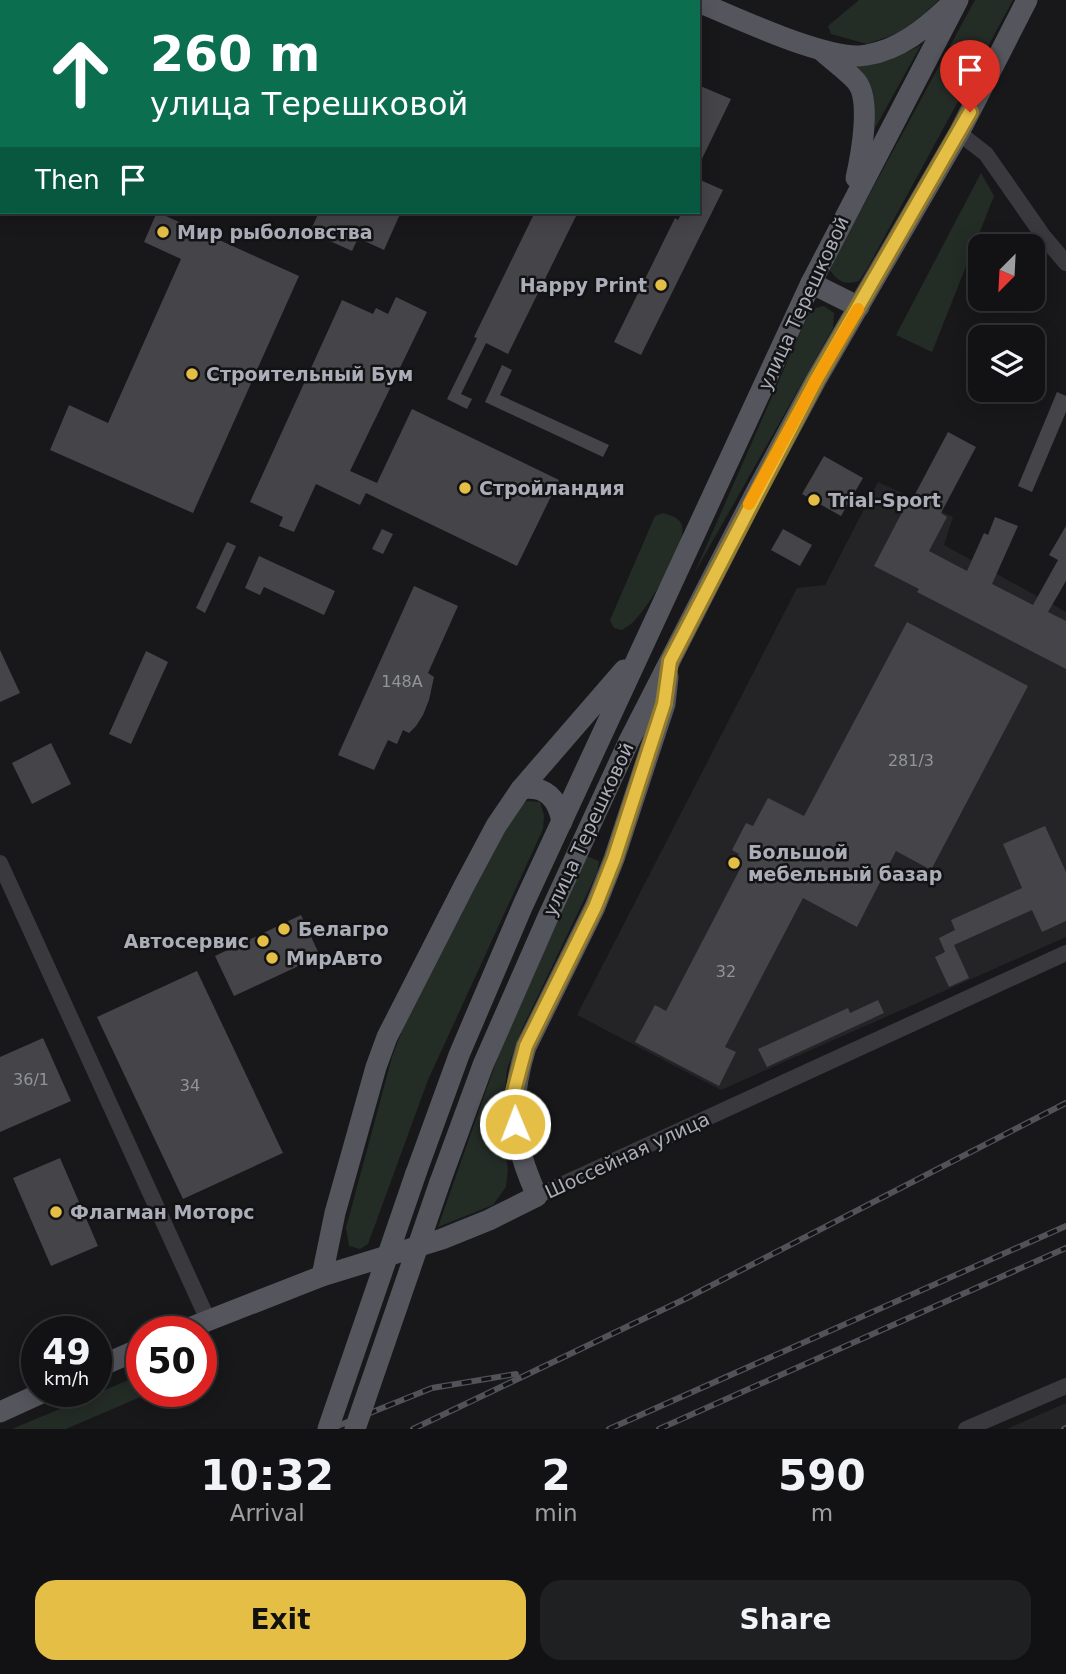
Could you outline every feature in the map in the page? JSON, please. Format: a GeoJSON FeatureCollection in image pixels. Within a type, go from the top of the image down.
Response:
{"type":"FeatureCollection","features":[{"type":"Feature","properties":{"kind":"main road"},"geometry":{"type":"LineString","coordinates":[[700,3],[822,51],[864,56],[891,49],[920,33],[957,0]]}},
{"type":"Feature","properties":{"kind":"main road","name":"улица Терешковой"},"geometry":{"type":"LineString","coordinates":[[328,1429],[415,1173],[495,967],[811,283],[957,0]]}},
{"type":"Feature","properties":{"kind":"main road","name":"улица Терешковой"},"geometry":{"type":"LineString","coordinates":[[355,1429],[483,1065],[629,741],[810,391],[958,133],[1027,0]]}},
{"type":"Feature","properties":{"kind":"main road"},"geometry":{"type":"LineString","coordinates":[[822,51],[858,83],[865,114],[864,141],[852,200]]}},
{"type":"Feature","properties":{"kind":"main road"},"geometry":{"type":"LineString","coordinates":[[811,283],[859,307]]}},
{"type":"Feature","properties":{"kind":"main road"},"geometry":{"type":"LineString","coordinates":[[660,610],[689,624]]}},
{"type":"Feature","properties":{"kind":"main road"},"geometry":{"type":"LineString","coordinates":[[322,1276],[335,1213],[376,1067],[387,1037],[464,886],[496,827],[522,789],[642,649]]}},
{"type":"Feature","properties":{"kind":"main road"},"geometry":{"type":"LineString","coordinates":[[537,1196],[522,1163],[515,1124],[514,1091],[519,1070],[526,1046],[595,907],[614,859],[664,704],[670,661]]}},
{"type":"Feature","properties":{"kind":"main road"},"geometry":{"type":"LineString","coordinates":[[522,789],[531,788],[547,793],[555,799],[562,822]]}},
{"type":"Feature","properties":{"kind":"main road"},"geometry":{"type":"LineString","coordinates":[[585,838],[599,837],[607,840],[612,846],[614,859]]}},
{"type":"Feature","properties":{"kind":"main road","name":"Шоссейная улица"},"geometry":{"type":"LineString","coordinates":[[217,1317],[322,1276],[442,1239],[537,1196]]}},
{"type":"Feature","properties":{"kind":"main road"},"geometry":{"type":"LineString","coordinates":[[0,1412],[21,1402]]}},
{"type":"Feature","properties":{"kind":"street"},"geometry":{"type":"LineString","coordinates":[[958,133],[986,154],[1044,237],[1066,263]]}},
{"type":"Feature","properties":{"kind":"street"},"geometry":{"type":"LineString","coordinates":[[0,863],[206,1316]]}},
{"type":"Feature","properties":{"kind":"street","name":"Шоссейная улица"},"geometry":{"type":"LineString","coordinates":[[537,1196],[1066,953]]}},
{"type":"Feature","properties":{"kind":"street"},"geometry":{"type":"LineString","coordinates":[[966,1429],[1066,1386]]}},
{"type":"Feature","properties":{"kind":"shaded area"},"geometry":{"type":"Polygon","coordinates":[[[859,0],[939,0],[904,31],[867,44],[831,34],[828,26],[859,0]]]}},
{"type":"Feature","properties":{"kind":"shaded area"},"geometry":{"type":"Polygon","coordinates":[[[975,0],[1013,0],[867,269],[859,281],[842,281],[830,270],[837,254],[975,0]]]}},
{"type":"Feature","properties":{"kind":"shaded area"},"geometry":{"type":"Polygon","coordinates":[[[921,45],[875,128],[870,95],[855,65],[889,59],[921,45]]]}},
{"type":"Feature","properties":{"kind":"shaded area"},"geometry":{"type":"Polygon","coordinates":[[[981,173],[994,196],[979,234],[968,234],[968,261],[932,352],[896,335],[981,173]]]}},
{"type":"Feature","properties":{"kind":"shaded area"},"geometry":{"type":"Polygon","coordinates":[[[824,306],[834,313],[833,328],[694,574],[807,317],[812,309],[824,306]]]}},
{"type":"Feature","properties":{"kind":"shaded area"},"geometry":{"type":"Polygon","coordinates":[[[878,482],[953,517],[944,545],[1066,612],[1066,937],[721,1090],[577,1015],[797,588],[825,585],[878,482]]]}},
{"type":"Feature","properties":{"kind":"shaded area"},"geometry":{"type":"Polygon","coordinates":[[[663,513],[681,523],[680,544],[667,573],[641,613],[622,630],[614,628],[610,620],[655,516],[663,513]]]}},
{"type":"Feature","properties":{"kind":"shaded area"},"geometry":{"type":"Polygon","coordinates":[[[527,801],[540,802],[544,815],[543,829],[428,1080],[368,1244],[360,1249],[349,1246],[346,1228],[392,1057],[413,1002],[515,811],[527,801]]]}},
{"type":"Feature","properties":{"kind":"shaded area"},"geometry":{"type":"Polygon","coordinates":[[[586,856],[599,861],[597,873],[522,1029],[507,1069],[501,1130],[508,1168],[506,1187],[493,1205],[438,1227],[513,1014],[586,856]]]}},
{"type":"Feature","properties":{"kind":"shaded area"},"geometry":{"type":"Polygon","coordinates":[[[126,1381],[126,1403],[66,1429],[12,1429],[64,1407],[112,1407],[112,1387],[126,1381]]]}},
{"type":"Feature","properties":{"kind":"shaded area"},"geometry":{"type":"Polygon","coordinates":[[[1066,1403],[1066,1429],[1007,1429],[1009,1428],[1066,1403]]]}},
{"type":"Feature","properties":{"kind":"building"},"geometry":{"type":"Polygon","coordinates":[[[700,86],[731,99],[700,163],[700,86]]]}},
{"type":"Feature","properties":{"kind":"building"},"geometry":{"type":"Polygon","coordinates":[[[700,180],[723,190],[641,355],[614,342],[675,218],[678,220],[681,214],[700,214],[700,180]]]}},
{"type":"Feature","properties":{"kind":"building","name":"Строительный Бум"},"geometry":{"type":"Polygon","coordinates":[[[156,214],[161,214],[299,276],[193,513],[50,450],[69,405],[108,423],[181,259],[144,242],[156,214]]]}},
{"type":"Feature","properties":{"kind":"building"},"geometry":{"type":"Polygon","coordinates":[[[318,214],[400,214],[384,250],[358,238],[352,251],[310,232],[318,214]]]}},
{"type":"Feature","properties":{"kind":"building"},"geometry":{"type":"Polygon","coordinates":[[[534,214],[577,214],[508,354],[486,343],[461,394],[472,399],[467,409],[447,399],[477,338],[474,337],[534,214]]]}},
{"type":"Feature","properties":{"kind":"building"},"geometry":{"type":"Polygon","coordinates":[[[396,297],[427,312],[350,471],[377,483],[412,409],[559,480],[517,566],[366,493],[360,505],[316,484],[294,532],[279,526],[283,517],[250,502],[342,300],[373,314],[376,308],[388,314],[396,297]]]}},
{"type":"Feature","properties":{"kind":"building"},"geometry":{"type":"Polygon","coordinates":[[[502,365],[512,370],[500,395],[609,445],[603,457],[485,402],[502,365]]]}},
{"type":"Feature","properties":{"kind":"building"},"geometry":{"type":"Polygon","coordinates":[[[1057,392],[1066,396],[1066,412],[1032,492],[1018,486],[1057,392]]]}},
{"type":"Feature","properties":{"kind":"building"},"geometry":{"type":"Polygon","coordinates":[[[948,432],[976,447],[941,513],[947,517],[929,551],[967,571],[984,533],[988,535],[995,517],[1018,526],[992,584],[1033,605],[1058,560],[1049,555],[1066,526],[1066,581],[1048,612],[1066,621],[1066,669],[917,592],[919,589],[874,566],[948,432]]]}},
{"type":"Feature","properties":{"kind":"building"},"geometry":{"type":"Polygon","coordinates":[[[824,456],[863,478],[841,516],[802,494],[824,456]]]}},
{"type":"Feature","properties":{"kind":"building"},"geometry":{"type":"Polygon","coordinates":[[[382,529],[393,534],[383,554],[372,549],[382,529]]]}},
{"type":"Feature","properties":{"kind":"building"},"geometry":{"type":"Polygon","coordinates":[[[783,529],[812,545],[800,566],[771,550],[783,529]]]}},
{"type":"Feature","properties":{"kind":"building"},"geometry":{"type":"Polygon","coordinates":[[[227,542],[236,546],[205,613],[196,608],[227,542]]]}},
{"type":"Feature","properties":{"kind":"building"},"geometry":{"type":"Polygon","coordinates":[[[259,556],[335,591],[324,615],[264,587],[260,595],[245,588],[259,556]]]}},
{"type":"Feature","properties":{"kind":"building"},"geometry":{"type":"Polygon","coordinates":[[[414,586],[458,606],[428,673],[434,677],[423,715],[409,733],[403,730],[397,744],[388,740],[374,770],[338,755],[414,586]]]}},
{"type":"Feature","properties":{"kind":"building"},"geometry":{"type":"Polygon","coordinates":[[[907,622],[1028,686],[931,870],[896,851],[857,927],[803,898],[725,1047],[736,1052],[719,1086],[635,1042],[655,1005],[666,1011],[741,867],[734,863],[739,854],[732,850],[746,823],[753,826],[768,798],[804,816],[907,622]]]}},
{"type":"Feature","properties":{"kind":"building"},"geometry":{"type":"Polygon","coordinates":[[[0,650],[20,693],[0,702],[0,650]]]}},
{"type":"Feature","properties":{"kind":"building"},"geometry":{"type":"Polygon","coordinates":[[[146,651],[168,662],[131,744],[109,734],[146,651]]]}},
{"type":"Feature","properties":{"kind":"building"},"geometry":{"type":"Polygon","coordinates":[[[51,743],[71,784],[32,804],[12,763],[51,743]]]}},
{"type":"Feature","properties":{"kind":"building"},"geometry":{"type":"Polygon","coordinates":[[[1045,826],[1066,872],[1066,921],[1042,932],[1032,910],[954,945],[969,978],[949,987],[935,957],[945,952],[939,938],[955,930],[951,920],[1022,888],[1003,844],[1045,826]]]}},
{"type":"Feature","properties":{"kind":"building"},"geometry":{"type":"Polygon","coordinates":[[[301,915],[320,956],[234,996],[215,956],[301,915]]]}},
{"type":"Feature","properties":{"kind":"building"},"geometry":{"type":"Polygon","coordinates":[[[197,971],[283,1153],[183,1199],[97,1017],[197,971]]]}},
{"type":"Feature","properties":{"kind":"building"},"geometry":{"type":"Polygon","coordinates":[[[878,1000],[884,1013],[767,1067],[758,1049],[848,1008],[850,1013],[878,1000]]]}},
{"type":"Feature","properties":{"kind":"building"},"geometry":{"type":"Polygon","coordinates":[[[43,1038],[71,1101],[0,1132],[0,1057],[43,1038]]]}},
{"type":"Feature","properties":{"kind":"building","name":"Флагман Моторс"},"geometry":{"type":"Polygon","coordinates":[[[60,1158],[98,1246],[51,1266],[13,1178],[60,1158]]]}},
{"type":"Feature","properties":{"kind":"railway"},"geometry":{"type":"LineString","coordinates":[[413,1429],[685,1299],[1066,1103]]}},
{"type":"Feature","properties":{"kind":"railway"},"geometry":{"type":"LineString","coordinates":[[609,1429],[1066,1226]]}},
{"type":"Feature","properties":{"kind":"railway"},"geometry":{"type":"LineString","coordinates":[[659,1429],[1066,1248]]}},
{"type":"Feature","properties":{"kind":"railway"},"geometry":{"type":"LineString","coordinates":[[330,1429],[432,1388],[516,1374]]}},
{"type":"Feature","properties":{"kind":"slow traffic"},"geometry":{"type":"LineString","coordinates":[[749,504],[858,309]]}},
{"type":"Feature","properties":{"kind":"place","name":"Мир рыболовства"},"geometry":{"type":"Point","coordinates":[163,232]}},
{"type":"Feature","properties":{"kind":"place","name":"Happy Print"},"geometry":{"type":"Point","coordinates":[661,285]}},
{"type":"Feature","properties":{"kind":"place","name":"Строительный Бум"},"geometry":{"type":"Point","coordinates":[192,374]}},
{"type":"Feature","properties":{"kind":"place","name":"Стройландия"},"geometry":{"type":"Point","coordinates":[465,488]}},
{"type":"Feature","properties":{"kind":"place","name":"Trial-Sport"},"geometry":{"type":"Point","coordinates":[814,500]}},
{"type":"Feature","properties":{"kind":"place","name":"Большой мебельный базар"},"geometry":{"type":"Point","coordinates":[734,863]}},
{"type":"Feature","properties":{"kind":"place","name":"Белагро"},"geometry":{"type":"Point","coordinates":[284,929]}},
{"type":"Feature","properties":{"kind":"place","name":"Автосервис"},"geometry":{"type":"Point","coordinates":[263,941]}},
{"type":"Feature","properties":{"kind":"place","name":"МирАвто"},"geometry":{"type":"Point","coordinates":[272,958]}},
{"type":"Feature","properties":{"kind":"place","name":"Флагман Моторс"},"geometry":{"type":"Point","coordinates":[56,1212]}},
{"type":"Feature","properties":{"kind":"route"},"geometry":{"type":"LineString","coordinates":[[515,1124],[514,1091],[526,1046],[595,907],[614,859],[664,704],[670,661],[744,514],[816,380],[970,112]]}}]}
